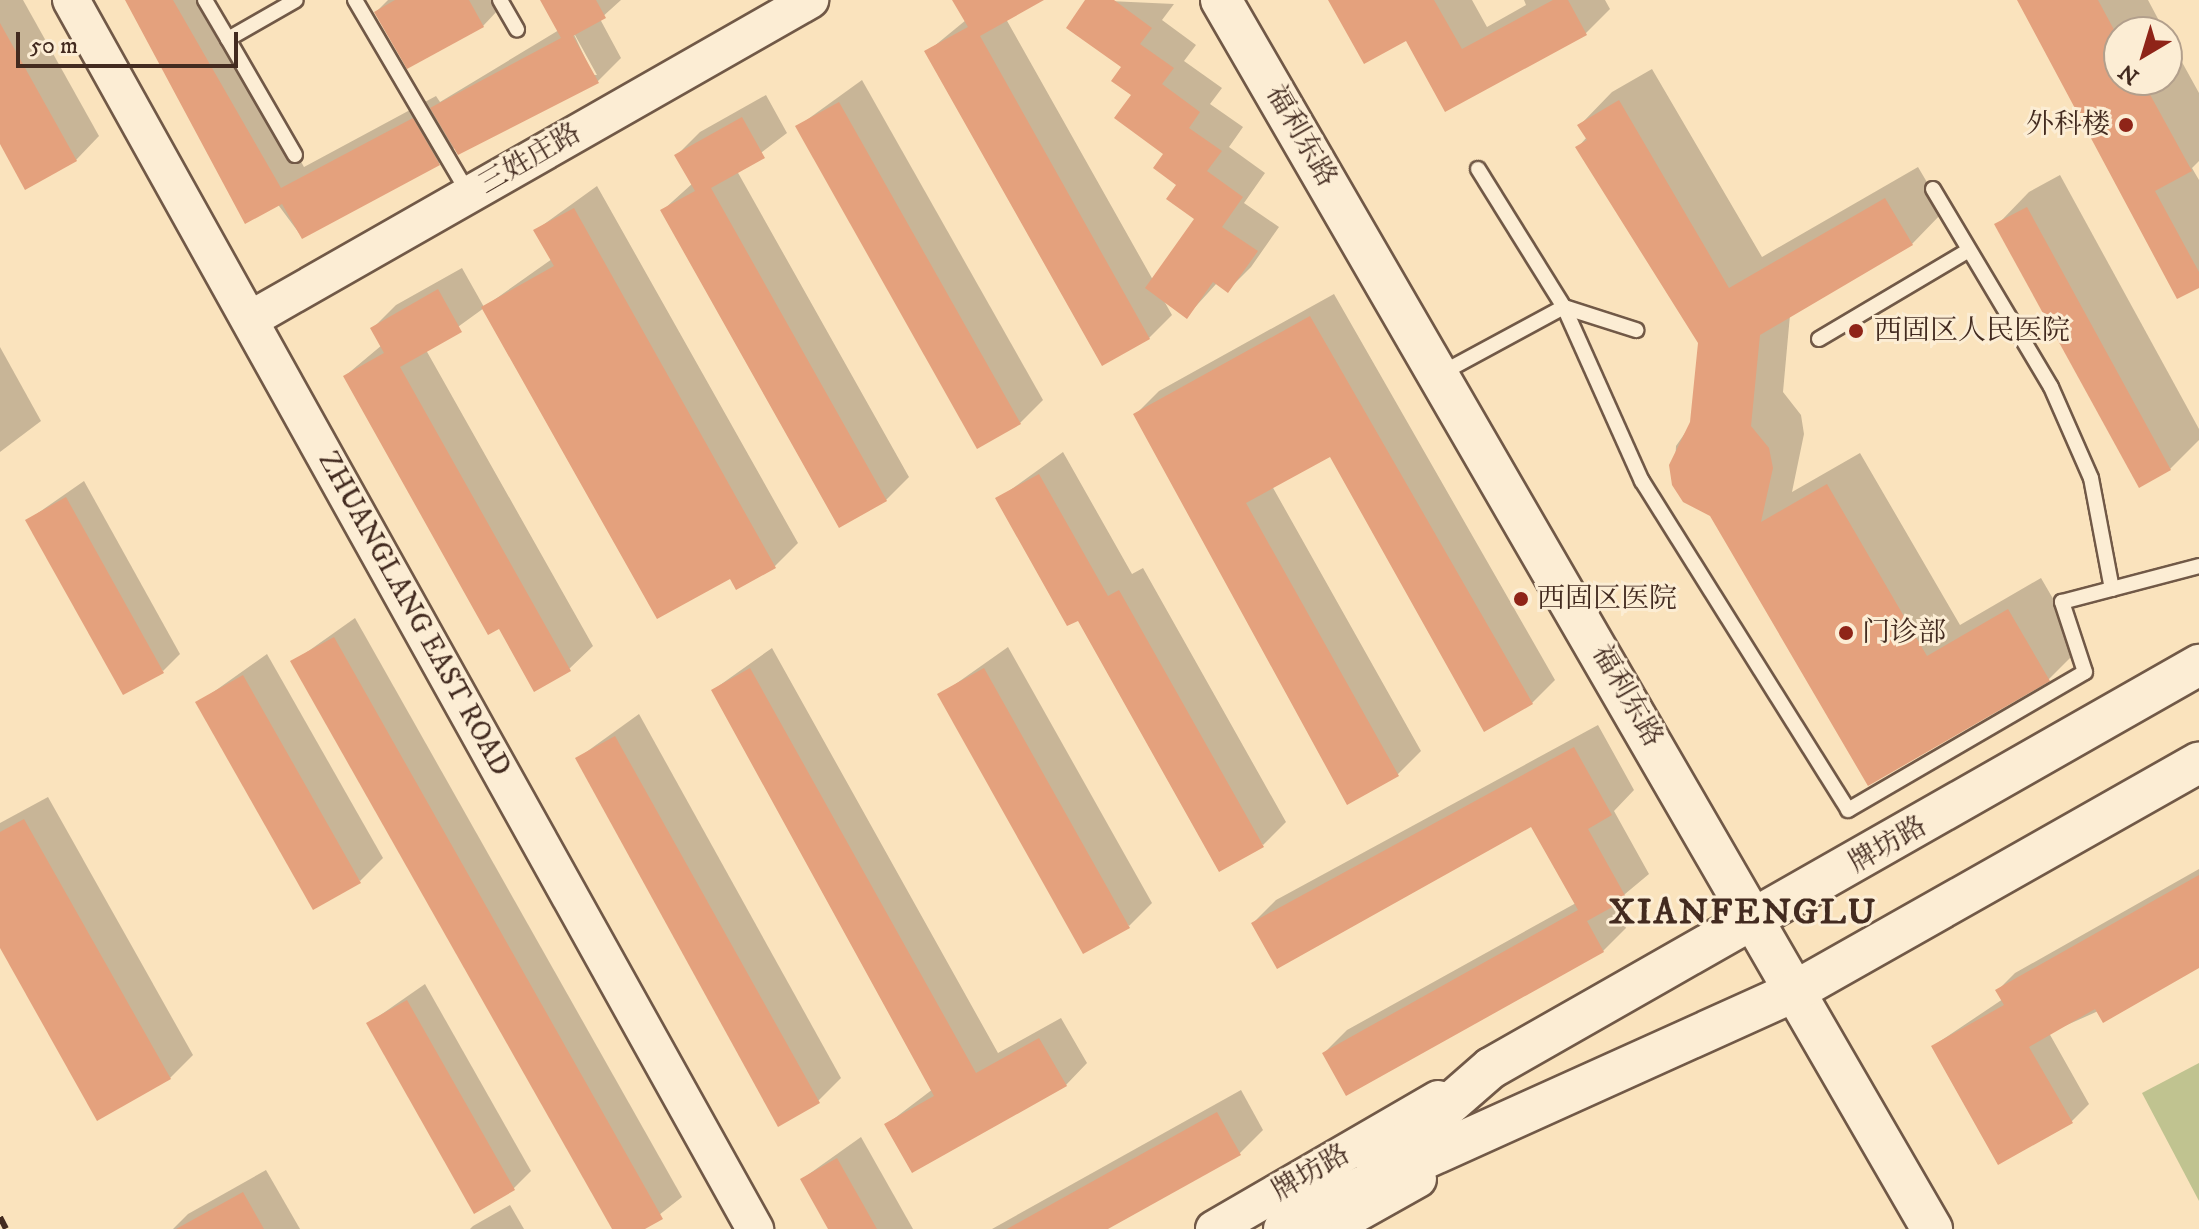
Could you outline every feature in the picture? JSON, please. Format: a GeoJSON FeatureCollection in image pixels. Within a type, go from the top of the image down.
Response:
{"type":"FeatureCollection","features":[{"type":"Feature","properties":{"kind":"main road","name":"福利东路"},"geometry":{"type":"LineString","coordinates":[[1221,0],[1758,920],[1932,1229]]}},
{"type":"Feature","properties":{"kind":"main road","name":"牌坊路"},"geometry":{"type":"LineString","coordinates":[[1346,1194],[1491,1068],[1758,920],[2199,665]]}},
{"type":"Feature","properties":{"kind":"main road","name":"牌坊路"},"geometry":{"type":"LineString","coordinates":[[1284,1229],[1346,1194],[1536,1113],[1797,990],[2199,763]]}},
{"type":"Feature","properties":{"kind":"street","name":"ZHUANGLANG EAST ROAD"},"geometry":{"type":"LineString","coordinates":[[71,0],[755,1229]]}},
{"type":"Feature","properties":{"kind":"street","name":"三姓庄路"},"geometry":{"type":"LineString","coordinates":[[251,319],[810,0]]}},
{"type":"Feature","properties":{"kind":"street","name":"牌坊路"},"geometry":{"type":"LineString","coordinates":[[1214,1229],[1491,1068]]}},
{"type":"Feature","properties":{"kind":"street","name":"牌坊路"},"geometry":{"type":"LineString","coordinates":[[1329,1229],[1536,1113]]}},
{"type":"Feature","properties":{"kind":"lane"},"geometry":{"type":"LineString","coordinates":[[205,0],[295,155]]}},
{"type":"Feature","properties":{"kind":"lane"},"geometry":{"type":"LineString","coordinates":[[228,39],[296,0]]}},
{"type":"Feature","properties":{"kind":"lane"},"geometry":{"type":"LineString","coordinates":[[355,0],[469,195]]}},
{"type":"Feature","properties":{"kind":"lane"},"geometry":{"type":"LineString","coordinates":[[500,0],[517,30]]}},
{"type":"Feature","properties":{"kind":"lane"},"geometry":{"type":"LineString","coordinates":[[1478,169],[1564,307],[1642,481],[1848,810],[2085,672],[2062,602],[2199,566]]}},
{"type":"Feature","properties":{"kind":"lane"},"geometry":{"type":"LineString","coordinates":[[1933,189],[2051,387],[2091,478],[2112,589]]}},
{"type":"Feature","properties":{"kind":"lane"},"geometry":{"type":"LineString","coordinates":[[1819,339],[1969,250]]}},
{"type":"Feature","properties":{"kind":"lane"},"geometry":{"type":"LineString","coordinates":[[1439,374],[1564,307],[1636,330]]}},
{"type":"Feature","properties":{"kind":"green space"},"geometry":{"type":"Polygon","coordinates":[[[2199,1063],[2199,1201],[2142,1093],[2199,1063]]]}},
{"type":"Feature","properties":{"kind":"building"},"geometry":{"type":"Polygon","coordinates":[[[125,0],[173,0],[281,188],[413,118],[440,165],[302,239],[282,204],[245,224],[125,0]]]}},
{"type":"Feature","properties":{"kind":"building"},"geometry":{"type":"Polygon","coordinates":[[[395,0],[469,0],[484,27],[407,69],[374,12],[395,0]]]}},
{"type":"Feature","properties":{"kind":"building"},"geometry":{"type":"Polygon","coordinates":[[[540,0],[596,0],[606,18],[573,36],[599,83],[458,155],[430,108],[561,38],[540,0]]]}},
{"type":"Feature","properties":{"kind":"building"},"geometry":{"type":"Polygon","coordinates":[[[952,0],[1044,0],[980,36],[1150,339],[1102,366],[924,51],[968,27],[952,0]]]}},
{"type":"Feature","properties":{"kind":"building"},"geometry":{"type":"Polygon","coordinates":[[[1085,0],[1114,0],[1152,28],[1140,44],[1174,68],[1162,84],[1200,112],[1189,128],[1222,151],[1207,171],[1243,197],[1222,227],[1258,251],[1228,293],[1213,282],[1187,319],[1145,288],[1194,219],[1166,199],[1176,185],[1153,168],[1163,154],[1114,118],[1131,95],[1111,81],[1121,67],[1066,28],[1085,0]]]}},
{"type":"Feature","properties":{"kind":"building"},"geometry":{"type":"Polygon","coordinates":[[[1328,0],[1434,0],[1462,49],[1553,0],[1568,0],[1587,35],[1445,112],[1406,41],[1364,64],[1328,0]]]}},
{"type":"Feature","properties":{"kind":"building","name":"外科楼"},"geometry":{"type":"Polygon","coordinates":[[[2017,0],[2098,0],[2107,16],[2103,16],[2103,96],[2151,96],[2192,171],[2155,191],[2199,272],[2199,288],[2177,299],[2017,0]]]}},
{"type":"Feature","properties":{"kind":"building"},"geometry":{"type":"Polygon","coordinates":[[[0,23],[77,161],[25,190],[0,144],[0,23]]]}},
{"type":"Feature","properties":{"kind":"building"},"geometry":{"type":"Polygon","coordinates":[[[1619,100],[1729,288],[1885,198],[1913,245],[1760,335],[1751,426],[1769,448],[1773,468],[1761,522],[1827,484],[1927,656],[2008,609],[2050,681],[1868,786],[1710,516],[1683,502],[1672,485],[1669,465],[1690,422],[1698,343],[1575,147],[1587,140],[1577,125],[1619,100]]]}},
{"type":"Feature","properties":{"kind":"building"},"geometry":{"type":"Polygon","coordinates":[[[839,102],[1021,424],[977,449],[795,126],[839,102]]]}},
{"type":"Feature","properties":{"kind":"building"},"geometry":{"type":"Polygon","coordinates":[[[742,117],[765,158],[711,188],[887,501],[839,528],[660,210],[695,191],[674,155],[742,117]]]}},
{"type":"Feature","properties":{"kind":"building"},"geometry":{"type":"Polygon","coordinates":[[[2027,207],[2171,470],[2139,488],[1994,224],[2027,207]]]}},
{"type":"Feature","properties":{"kind":"building"},"geometry":{"type":"Polygon","coordinates":[[[574,208],[776,568],[736,590],[730,579],[657,619],[481,307],[554,266],[533,230],[574,208]]]}},
{"type":"Feature","properties":{"kind":"building"},"geometry":{"type":"Polygon","coordinates":[[[438,289],[462,332],[400,367],[571,671],[534,692],[499,629],[488,635],[343,376],[384,353],[370,328],[438,289]]]}},
{"type":"Feature","properties":{"kind":"building"},"geometry":{"type":"Polygon","coordinates":[[[1310,316],[1533,704],[1484,732],[1330,457],[1246,503],[1399,776],[1347,805],[1133,414],[1310,316]]]}},
{"type":"Feature","properties":{"kind":"building"},"geometry":{"type":"Polygon","coordinates":[[[1039,474],[1108,596],[1119,590],[1264,847],[1219,872],[1078,621],[1067,626],[995,498],[1039,474]]]}},
{"type":"Feature","properties":{"kind":"building"},"geometry":{"type":"Polygon","coordinates":[[[66,497],[164,673],[123,695],[25,520],[66,497]]]}},
{"type":"Feature","properties":{"kind":"building"},"geometry":{"type":"Polygon","coordinates":[[[334,637],[663,1219],[645,1229],[612,1229],[290,661],[334,637]]]}},
{"type":"Feature","properties":{"kind":"building"},"geometry":{"type":"Polygon","coordinates":[[[750,668],[976,1073],[1039,1038],[1067,1086],[912,1173],[884,1124],[934,1096],[711,690],[750,668]]]}},
{"type":"Feature","properties":{"kind":"building"},"geometry":{"type":"Polygon","coordinates":[[[984,668],[1130,928],[1083,954],[937,694],[984,668]]]}},
{"type":"Feature","properties":{"kind":"building"},"geometry":{"type":"Polygon","coordinates":[[[243,675],[361,883],[313,910],[195,702],[243,675]]]}},
{"type":"Feature","properties":{"kind":"building"},"geometry":{"type":"Polygon","coordinates":[[[615,736],[820,1103],[778,1127],[575,758],[615,736]]]}},
{"type":"Feature","properties":{"kind":"building"},"geometry":{"type":"Polygon","coordinates":[[[1574,747],[1612,815],[1588,829],[1627,899],[1587,921],[1604,952],[1346,1096],[1322,1053],[1578,910],[1531,827],[1277,969],[1251,923],[1574,747]]]}},
{"type":"Feature","properties":{"kind":"building"},"geometry":{"type":"Polygon","coordinates":[[[24,819],[171,1079],[97,1121],[0,948],[0,832],[24,819]]]}},
{"type":"Feature","properties":{"kind":"building"},"geometry":{"type":"Polygon","coordinates":[[[2199,875],[2199,968],[2103,1023],[2095,1009],[2029,1047],[2073,1123],[1998,1165],[1931,1046],[2004,1005],[1995,990],[2199,875]]]}},
{"type":"Feature","properties":{"kind":"building"},"geometry":{"type":"Polygon","coordinates":[[[407,1000],[515,1190],[474,1214],[366,1023],[407,1000]]]}},
{"type":"Feature","properties":{"kind":"building"},"geometry":{"type":"Polygon","coordinates":[[[1217,1112],[1241,1155],[1108,1229],[1007,1229],[1217,1112]]]}},
{"type":"Feature","properties":{"kind":"building"},"geometry":{"type":"Polygon","coordinates":[[[837,1158],[877,1229],[828,1229],[800,1179],[837,1158]]]}},
{"type":"Feature","properties":{"kind":"building"},"geometry":{"type":"Polygon","coordinates":[[[243,1192],[264,1229],[176,1229],[243,1192]]]}},
{"type":"Feature","properties":{"kind":"railway"},"geometry":{"type":"LineString","coordinates":[[0,1217],[6,1229]]}},
{"type":"Feature","properties":{"kind":"place","name":"外科楼"},"geometry":{"type":"Point","coordinates":[2126,125]}},
{"type":"Feature","properties":{"kind":"place","name":"西固区人民医院"},"geometry":{"type":"Point","coordinates":[1856,331]}},
{"type":"Feature","properties":{"kind":"place","name":"西固区医院"},"geometry":{"type":"Point","coordinates":[1521,599]}},
{"type":"Feature","properties":{"kind":"place","name":"门诊部"},"geometry":{"type":"Point","coordinates":[1846,633]}},
{"type":"Feature","properties":{"kind":"district","name":"XIANFENGLU"},"geometry":{"type":"Point","coordinates":[1743,913]}}]}
